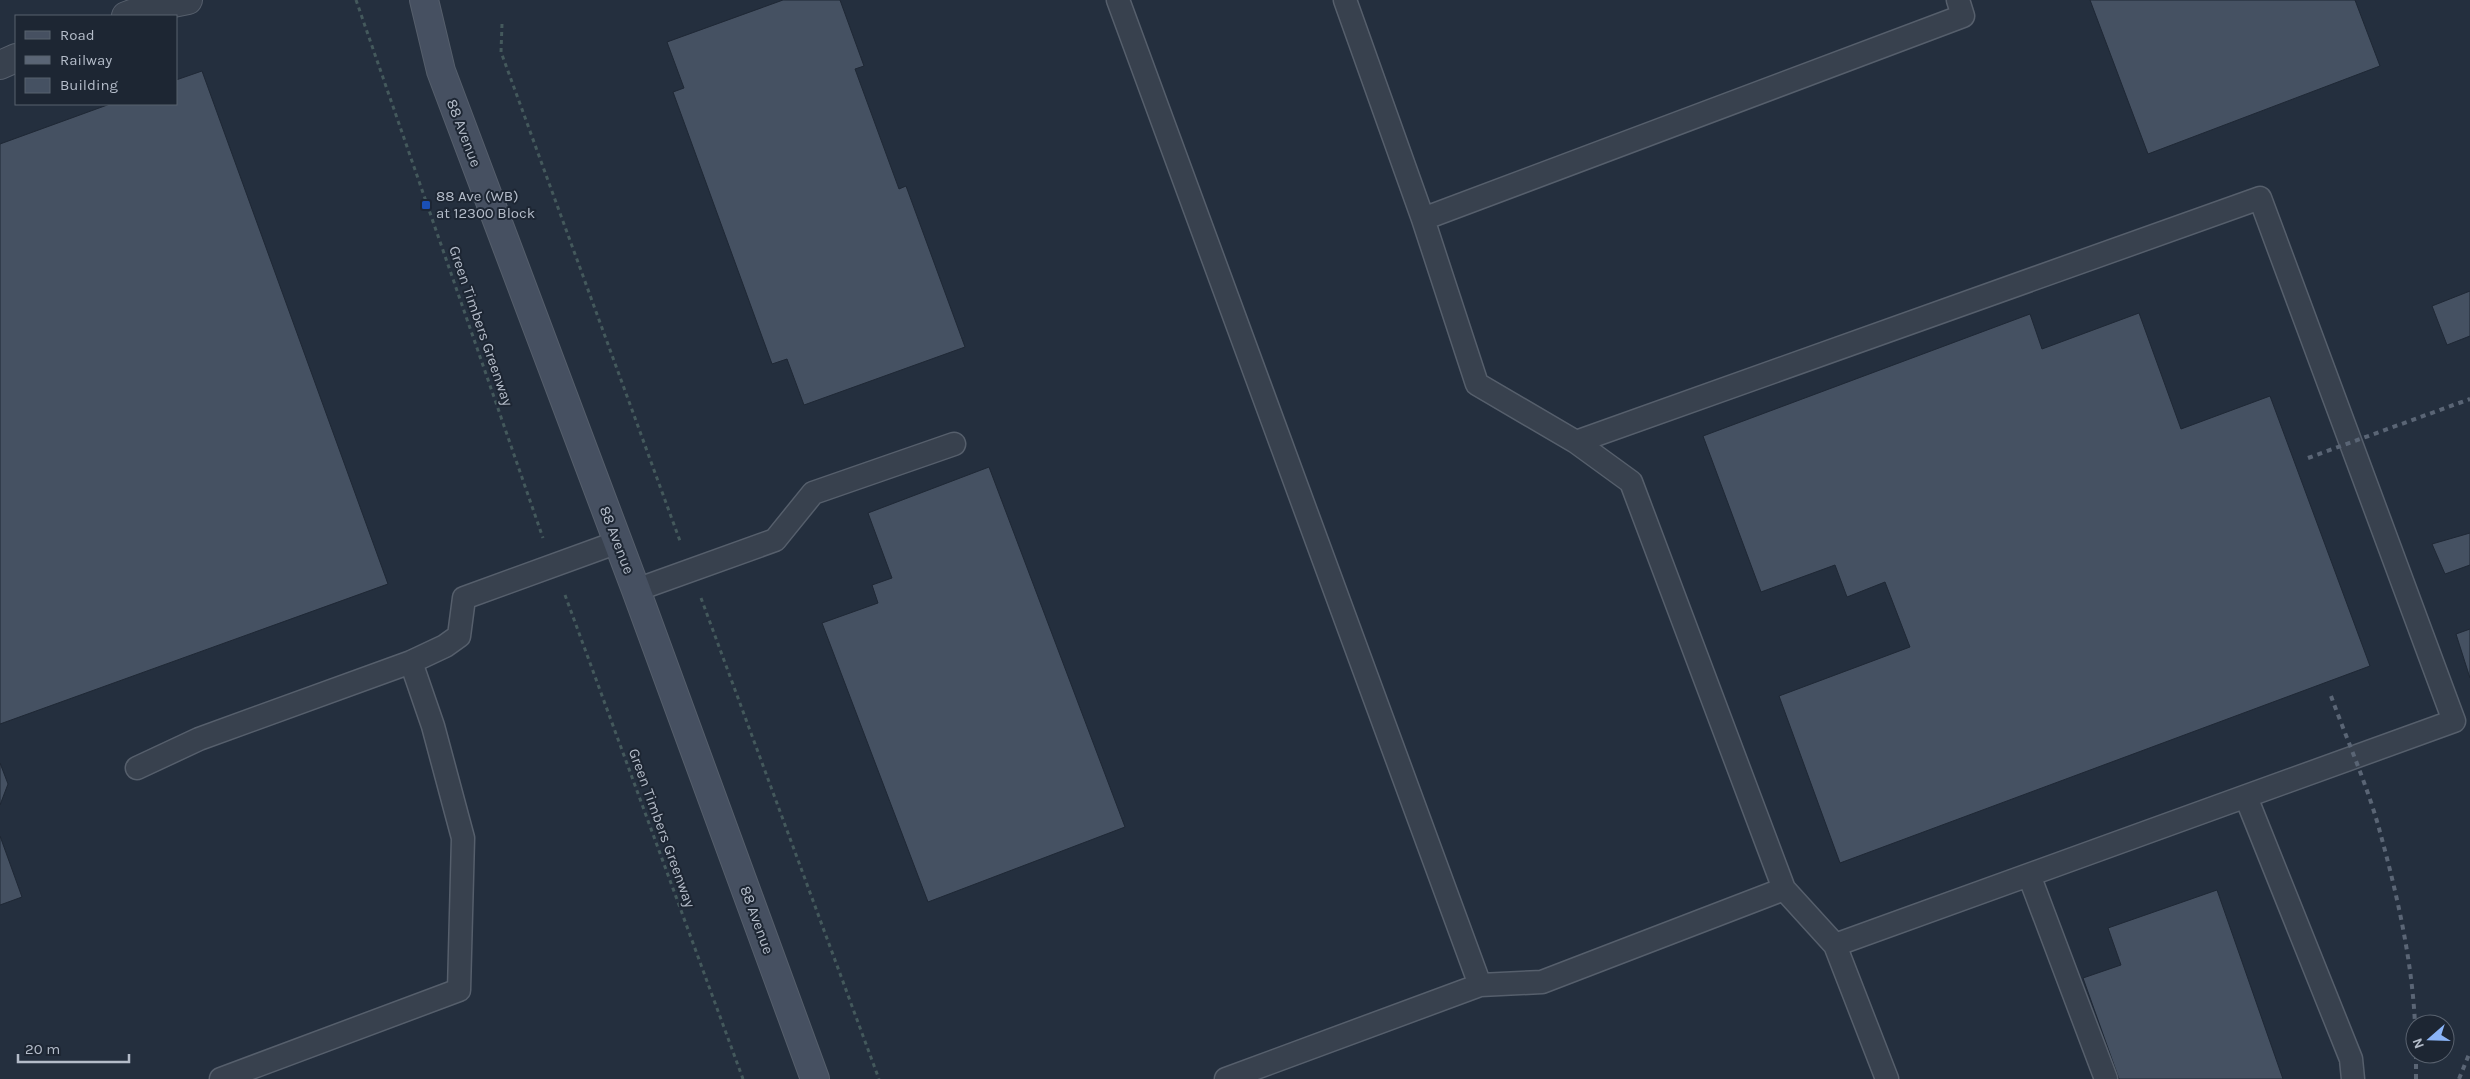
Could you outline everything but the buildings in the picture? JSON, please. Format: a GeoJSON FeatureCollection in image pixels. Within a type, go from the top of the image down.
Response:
{"type":"FeatureCollection","features":[{"type":"Feature","properties":{"kind":"main road","name":"88 Avenue"},"geometry":{"type":"LineString","coordinates":[[424,0],[441,71],[636,590],[814,1079]]}},
{"type":"Feature","properties":{"kind":"street"},"geometry":{"type":"LineString","coordinates":[[129,15],[148,8],[188,0]]}},
{"type":"Feature","properties":{"kind":"street"},"geometry":{"type":"LineString","coordinates":[[0,65],[15,58]]}},
{"type":"Feature","properties":{"kind":"lane"},"geometry":{"type":"LineString","coordinates":[[1118,0],[1480,985]]}},
{"type":"Feature","properties":{"kind":"lane"},"geometry":{"type":"LineString","coordinates":[[1346,0],[1423,220],[1477,384],[1576,442],[1631,482],[1784,889],[1835,945],[1887,1079]]}},
{"type":"Feature","properties":{"kind":"lane"},"geometry":{"type":"LineString","coordinates":[[1423,220],[1963,16],[1958,0]]}},
{"type":"Feature","properties":{"kind":"lane"},"geometry":{"type":"LineString","coordinates":[[1576,442],[2260,198],[2454,721],[1835,945]]}},
{"type":"Feature","properties":{"kind":"lane"},"geometry":{"type":"LineString","coordinates":[[636,590],[775,540],[813,493],[954,444]]}},
{"type":"Feature","properties":{"kind":"lane"},"geometry":{"type":"LineString","coordinates":[[137,768],[199,739],[411,662],[445,646],[459,636],[464,598],[618,542]]}},
{"type":"Feature","properties":{"kind":"lane"},"geometry":{"type":"LineString","coordinates":[[221,1079],[458,990],[463,838],[432,726],[411,662]]}},
{"type":"Feature","properties":{"kind":"lane"},"geometry":{"type":"LineString","coordinates":[[2246,797],[2351,1059],[2353,1079]]}},
{"type":"Feature","properties":{"kind":"lane"},"geometry":{"type":"LineString","coordinates":[[2029,875],[2106,1079]]}},
{"type":"Feature","properties":{"kind":"lane"},"geometry":{"type":"LineString","coordinates":[[1226,1079],[1480,985],[1542,982],[1784,889]]}},
{"type":"Feature","properties":{"kind":"path","name":"Green Timbers Greenway"},"geometry":{"type":"LineString","coordinates":[[356,0],[429,214],[547,546]]}},
{"type":"Feature","properties":{"kind":"path","name":"Green Timbers Greenway"},"geometry":{"type":"LineString","coordinates":[[564,591],[743,1079]]}},
{"type":"Feature","properties":{"kind":"railway"},"geometry":{"type":"LineString","coordinates":[[2308,458],[2470,399]]}},
{"type":"Feature","properties":{"kind":"railway"},"geometry":{"type":"LineString","coordinates":[[2331,696],[2370,798],[2386,855],[2407,951],[2414,1014]]}},
{"type":"Feature","properties":{"kind":"railway"},"geometry":{"type":"LineString","coordinates":[[2459,1079],[2470,1052]]}},
{"type":"Feature","properties":{"kind":"railway"},"geometry":{"type":"LineString","coordinates":[[2416,1064],[2416,1079]]}},
{"type":"Feature","properties":{"kind":"place","name":"88 Ave (WB) at 12300 Block"},"geometry":{"type":"Point","coordinates":[426,205]}}]}
